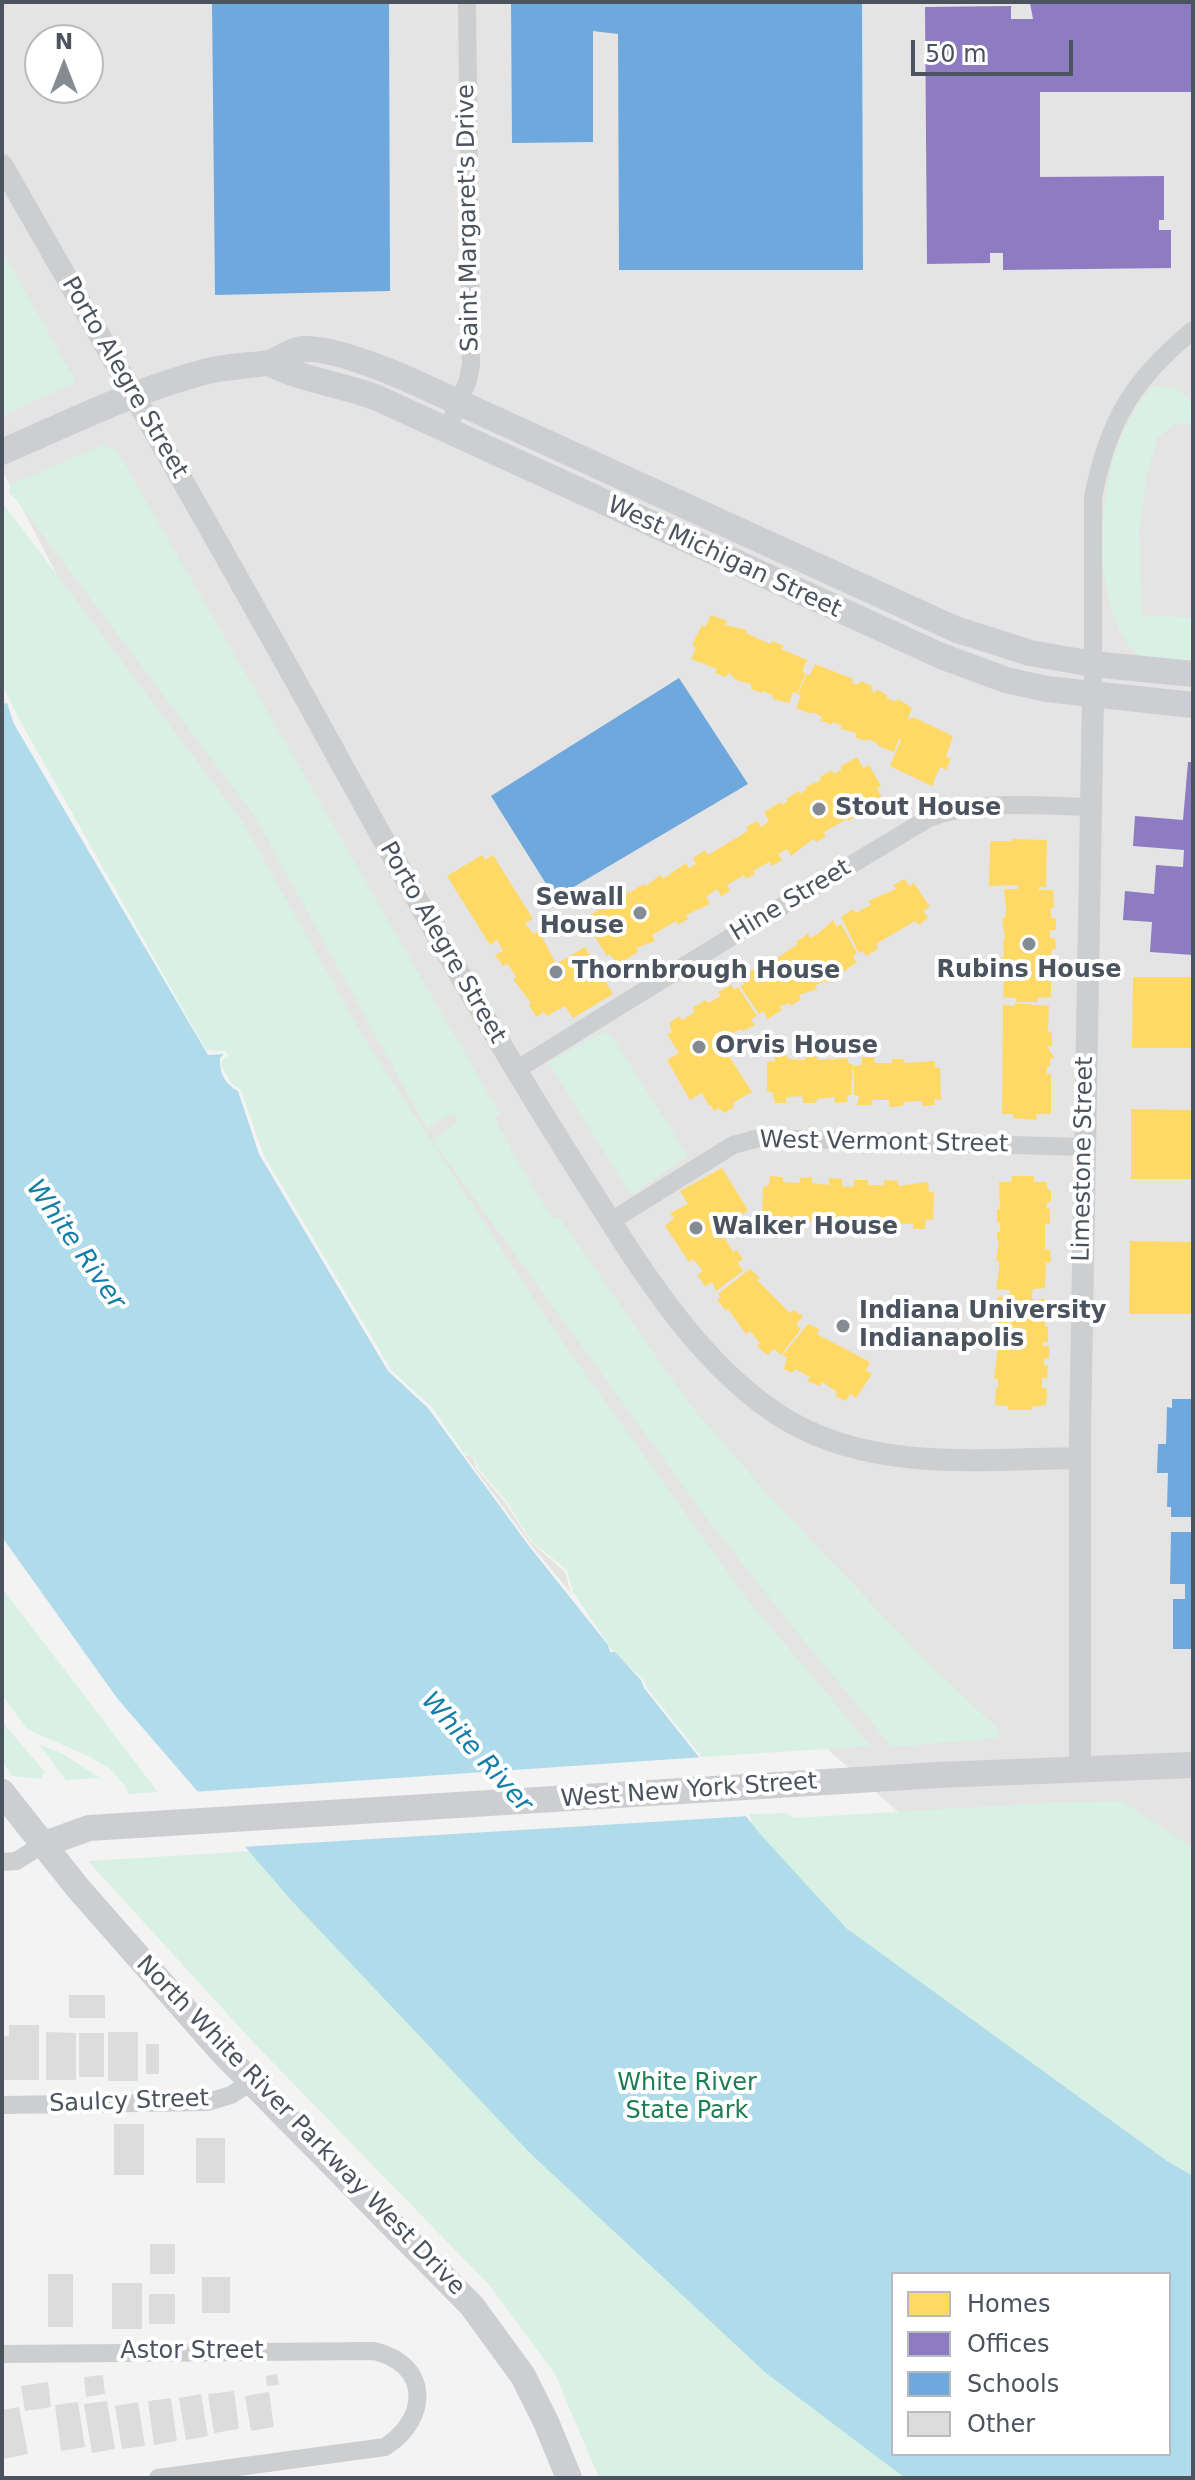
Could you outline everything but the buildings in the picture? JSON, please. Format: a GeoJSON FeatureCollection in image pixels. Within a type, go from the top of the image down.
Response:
{"type":"FeatureCollection","features":[{"type":"Feature","properties":{"kind":"main road","name":"West Michigan Street"},"geometry":{"type":"LineString","coordinates":[[2,452],[134,395],[210,370],[269,363],[302,349],[342,356],[383,368],[955,629],[1030,653],[1093,664],[1193,674]]}},
{"type":"Feature","properties":{"kind":"main road","name":"West Michigan Street"},"geometry":{"type":"LineString","coordinates":[[269,363],[296,376],[340,385],[375,397],[941,656],[1006,680],[1046,689],[1193,705]]}},
{"type":"Feature","properties":{"kind":"main road","name":"West New York Street"},"geometry":{"type":"LineString","coordinates":[[42,1845],[89,1828],[1080,1768],[1193,1765]]}},
{"type":"Feature","properties":{"kind":"main road","name":"North White River Parkway West Drive"},"geometry":{"type":"LineString","coordinates":[[2,1792],[42,1845],[146,1967],[251,2082],[480,2315],[523,2376],[569,2478]]}},
{"type":"Feature","properties":{"kind":"street","name":"Saint Margaret's Drive"},"geometry":{"type":"LineString","coordinates":[[447,431],[471,364],[467,2]]}},
{"type":"Feature","properties":{"kind":"street","name":"Porto Alegre Street"},"geometry":{"type":"LineString","coordinates":[[2,165],[405,880],[516,1070],[611,1221],[710,1358],[739,1387],[794,1424],[830,1440],[892,1456],[1080,1458]]}},
{"type":"Feature","properties":{"kind":"street"},"geometry":{"type":"LineString","coordinates":[[1093,695],[1093,497],[1099,468],[1113,427],[1133,390],[1161,357],[1193,330]]}},
{"type":"Feature","properties":{"kind":"street","name":"Limestone Street"},"geometry":{"type":"LineString","coordinates":[[1080,1768],[1080,1458],[1093,695]]}},
{"type":"Feature","properties":{"kind":"street","name":"Hine Street"},"geometry":{"type":"LineString","coordinates":[[516,1070],[762,917],[929,818],[952,811],[992,806],[1090,807]]}},
{"type":"Feature","properties":{"kind":"street","name":"West Vermont Street"},"geometry":{"type":"LineString","coordinates":[[611,1221],[733,1145],[759,1138],[1084,1147]]}},
{"type":"Feature","properties":{"kind":"street","name":"West New York Street"},"geometry":{"type":"LineString","coordinates":[[2,1862],[16,1861],[42,1845]]}},
{"type":"Feature","properties":{"kind":"street","name":"Saulcy Street"},"geometry":{"type":"LineString","coordinates":[[2,2105],[208,2102],[231,2095],[251,2082]]}},
{"type":"Feature","properties":{"kind":"street","name":"Astor Street"},"geometry":{"type":"LineString","coordinates":[[2,2354],[381,2352],[395,2359],[414,2382],[418,2397],[416,2411],[399,2439],[385,2447],[158,2478]]}},
{"type":"Feature","properties":{"kind":"shaded area","name":"Indiana University Indianapolis"},"geometry":{"type":"Polygon","coordinates":[[[2,2],[1193,2],[1193,2073],[693,1630],[292,1022],[2,470],[2,2]]]}},
{"type":"Feature","properties":{"kind":"green space"},"geometry":{"type":"Polygon","coordinates":[[[2,250],[76,382],[2,416],[2,250]]]}},
{"type":"Feature","properties":{"kind":"green space"},"geometry":{"type":"Polygon","coordinates":[[[1153,386],[1175,388],[1193,403],[1193,424],[1176,423],[1157,438],[1147,476],[1139,532],[1142,615],[1193,618],[1193,661],[1155,660],[1135,652],[1115,620],[1104,572],[1104,514],[1114,456],[1130,419],[1153,386]]]}},
{"type":"Feature","properties":{"kind":"green space"},"geometry":{"type":"Polygon","coordinates":[[[103,445],[117,451],[500,1114],[495,1118],[553,1219],[559,1217],[690,1405],[771,1498],[924,1659],[1000,1731],[996,1738],[892,1747],[708,1520],[432,1140],[459,1121],[452,1113],[427,1129],[254,815],[9,493],[10,485],[103,445]]]}},
{"type":"Feature","properties":{"kind":"green space"},"geometry":{"type":"Polygon","coordinates":[[[2,502],[242,821],[364,1038],[556,1333],[746,1598],[871,1746],[702,1757],[643,1679],[612,1650],[573,1592],[567,1570],[531,1541],[507,1502],[477,1467],[475,1458],[463,1452],[432,1407],[392,1371],[264,1156],[241,1090],[231,1083],[221,1065],[229,1055],[225,1051],[206,1050],[2,684],[2,502]]]}},
{"type":"Feature","properties":{"kind":"green space"},"geometry":{"type":"Polygon","coordinates":[[[604,1032],[611,1035],[686,1153],[685,1158],[631,1195],[548,1062],[604,1032]]]}},
{"type":"Feature","properties":{"kind":"green space"},"geometry":{"type":"Polygon","coordinates":[[[2,1588],[158,1792],[128,1794],[126,1787],[109,1768],[27,1729],[2,1695],[2,1588]]]}},
{"type":"Feature","properties":{"kind":"green space"},"geometry":{"type":"Polygon","coordinates":[[[2,1722],[45,1772],[41,1779],[12,1776],[2,1761],[2,1722]]]}},
{"type":"Feature","properties":{"kind":"green space"},"geometry":{"type":"Polygon","coordinates":[[[39,1744],[63,1754],[100,1778],[66,1780],[39,1744]]]}},
{"type":"Feature","properties":{"kind":"green space","name":"White River State Park"},"geometry":{"type":"Polygon","coordinates":[[[1122,1801],[1193,1848],[1193,2478],[599,2478],[555,2374],[491,2287],[254,2043],[88,1861],[752,1821],[749,1814],[787,1813],[793,1818],[1122,1801]]]}},
{"type":"Feature","properties":{"kind":"sand"},"geometry":{"type":"Polygon","coordinates":[[[464,1454],[474,1458],[476,1468],[505,1502],[530,1541],[565,1572],[571,1593],[530,1544],[464,1454]]]}},
{"type":"Feature","properties":{"kind":"water","name":"White River"},"geometry":{"type":"Polygon","coordinates":[[[7,703],[14,724],[208,1055],[224,1054],[220,1058],[222,1073],[238,1091],[259,1154],[388,1371],[428,1408],[529,1546],[608,1645],[610,1652],[615,1652],[641,1680],[644,1688],[760,1834],[846,1928],[1167,2161],[1193,2176],[1193,2478],[905,2478],[766,2373],[531,2154],[291,1900],[117,1698],[2,1537],[2,704],[7,703]]]}},
{"type":"Feature","properties":{"kind":"pier"},"geometry":{"type":"Polygon","coordinates":[[[704,1757],[750,1816],[240,1847],[192,1792],[704,1757]]]}},
{"type":"Feature","properties":{"kind":"place","name":"Stout House"},"geometry":{"type":"Point","coordinates":[819,809]}},
{"type":"Feature","properties":{"kind":"place","name":"Sewall House"},"geometry":{"type":"Point","coordinates":[640,913]}},
{"type":"Feature","properties":{"kind":"place","name":"Rubins House"},"geometry":{"type":"Point","coordinates":[1029,944]}},
{"type":"Feature","properties":{"kind":"place","name":"Thornbrough House"},"geometry":{"type":"Point","coordinates":[556,972]}},
{"type":"Feature","properties":{"kind":"place","name":"Orvis House"},"geometry":{"type":"Point","coordinates":[699,1047]}},
{"type":"Feature","properties":{"kind":"place","name":"Walker House"},"geometry":{"type":"Point","coordinates":[696,1228]}},
{"type":"Feature","properties":{"kind":"place","name":"Indiana University Indianapolis"},"geometry":{"type":"Point","coordinates":[843,1326]}}]}
